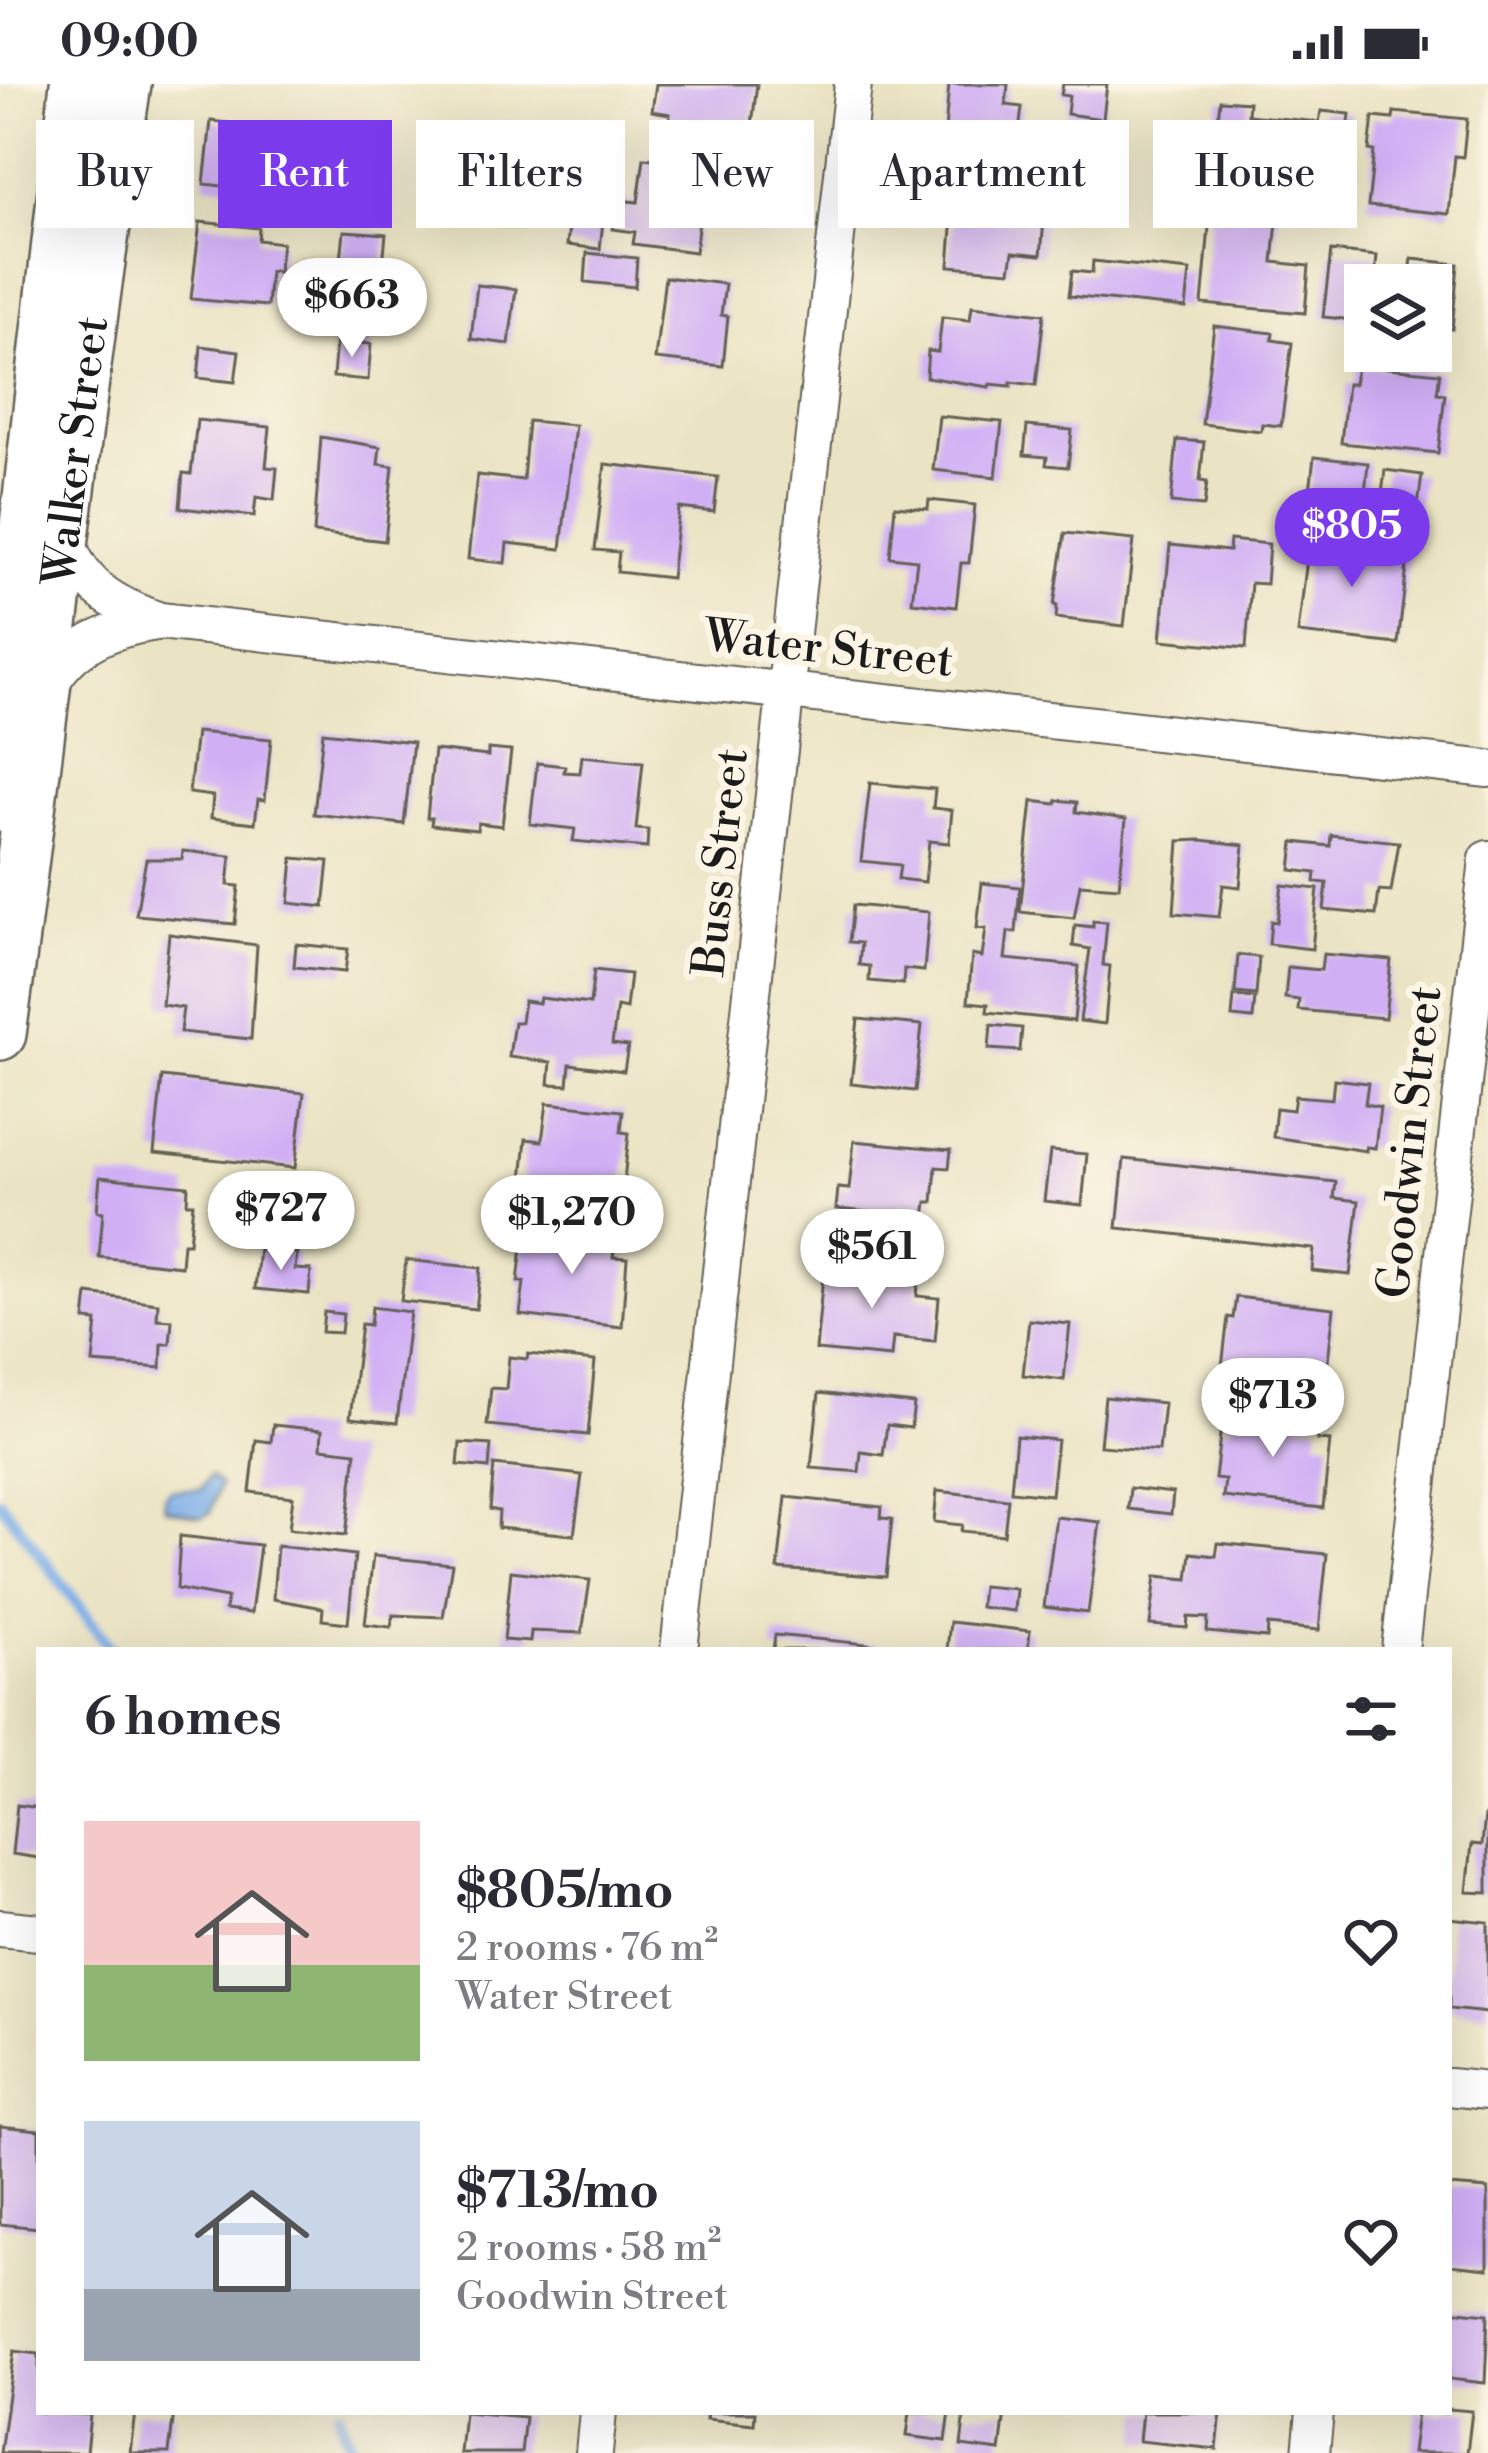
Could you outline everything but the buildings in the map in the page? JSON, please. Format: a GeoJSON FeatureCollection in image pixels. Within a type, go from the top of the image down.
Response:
{"type":"FeatureCollection","features":[{"type":"Feature","properties":{"kind":"main road","name":"Walker Street"},"geometry":{"type":"LineString","coordinates":[[0,806],[2,736],[24,605],[76,84]]}},
{"type":"Feature","properties":{"kind":"main road","name":"Walker Street"},"geometry":{"type":"LineString","coordinates":[[0,1034],[45,696],[24,605],[64,531],[124,84]]}},
{"type":"Feature","properties":{"kind":"street","name":"Buss Street"},"geometry":{"type":"LineString","coordinates":[[679,1647],[853,84]]}},
{"type":"Feature","properties":{"kind":"street","name":"Water Street"},"geometry":{"type":"LineString","coordinates":[[64,531],[81,575],[98,591],[123,608],[160,621],[1488,769]]}},
{"type":"Feature","properties":{"kind":"street","name":"Water Street"},"geometry":{"type":"LineString","coordinates":[[45,696],[59,667],[73,652],[121,627],[160,621]]}},
{"type":"Feature","properties":{"kind":"street","name":"Goodwin Street"},"geometry":{"type":"LineString","coordinates":[[1400,1647],[1488,859]]}},
{"type":"Feature","properties":{"kind":"street"},"geometry":{"type":"LineString","coordinates":[[0,1928],[36,1932]]}},
{"type":"Feature","properties":{"kind":"street"},"geometry":{"type":"LineString","coordinates":[[1452,2087],[1488,2091]]}},
{"type":"Feature","properties":{"kind":"street"},"geometry":{"type":"LineString","coordinates":[[594,2453],[598,2415]]}},
{"type":"Feature","properties":{"kind":"street"},"geometry":{"type":"LineString","coordinates":[[1311,2453],[1316,2415]]}},
{"type":"Feature","properties":{"kind":"water"},"geometry":{"type":"Polygon","coordinates":[[[210,1476],[220,1484],[210,1513],[201,1517],[165,1508],[169,1490],[201,1489],[210,1476]]]}},
{"type":"Feature","properties":{"kind":"waterway"},"geometry":{"type":"LineString","coordinates":[[0,1502],[110,1647]]}},
{"type":"Feature","properties":{"kind":"waterway"},"geometry":{"type":"LineString","coordinates":[[340,2415],[351,2453]]}}]}
